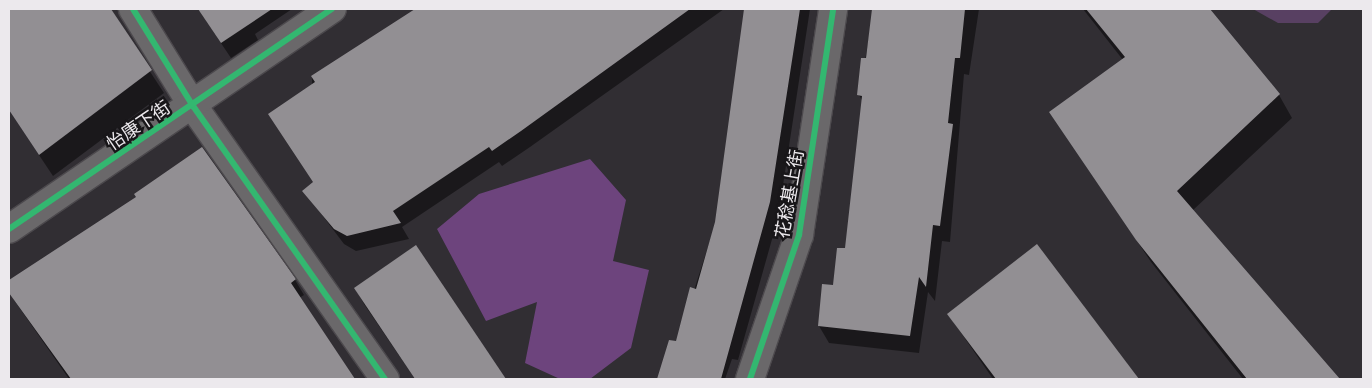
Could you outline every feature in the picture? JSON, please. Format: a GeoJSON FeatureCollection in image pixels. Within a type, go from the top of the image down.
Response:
{"type":"FeatureCollection","features":[{"type":"Feature","properties":{"kind":"street"},"geometry":{"type":"LineString","coordinates":[[132,9],[193,106],[385,379]]}},
{"type":"Feature","properties":{"kind":"street","name":"怡康下街"},"geometry":{"type":"LineString","coordinates":[[9,229],[193,106],[332,9]]}},
{"type":"Feature","properties":{"kind":"street","name":"花稔基上街"},"geometry":{"type":"LineString","coordinates":[[750,379],[800,235],[833,9]]}},
{"type":"Feature","properties":{"kind":"shaded area"},"geometry":{"type":"Polygon","coordinates":[[[1253,9],[1332,9],[1318,23],[1278,23],[1253,9]]]}},
{"type":"Feature","properties":{"kind":"shaded area"},"geometry":{"type":"Polygon","coordinates":[[[590,159],[626,200],[613,261],[649,270],[631,348],[590,379],[560,379],[525,363],[537,302],[486,321],[437,229],[479,194],[590,159]]]}},
{"type":"Feature","properties":{"kind":"building"},"geometry":{"type":"Polygon","coordinates":[[[9,9],[111,9],[152,70],[39,155],[9,110],[9,9]]]}},
{"type":"Feature","properties":{"kind":"building"},"geometry":{"type":"Polygon","coordinates":[[[198,9],[272,9],[221,43],[198,9]]]}},
{"type":"Feature","properties":{"kind":"building"},"geometry":{"type":"Polygon","coordinates":[[[415,9],[690,9],[492,151],[489,147],[393,211],[401,223],[347,236],[334,229],[302,191],[313,182],[268,114],[315,82],[311,76],[415,9]]]}},
{"type":"Feature","properties":{"kind":"building"},"geometry":{"type":"Polygon","coordinates":[[[744,9],[800,9],[770,202],[721,379],[657,379],[669,340],[676,341],[690,287],[696,289],[715,222],[744,9]]]}},
{"type":"Feature","properties":{"kind":"building"},"geometry":{"type":"Polygon","coordinates":[[[872,9],[965,9],[960,58],[955,58],[948,123],[953,124],[940,226],[933,225],[926,287],[919,277],[910,336],[818,326],[822,284],[833,285],[837,248],[845,248],[862,96],[857,95],[861,58],[866,58],[872,9]]]}},
{"type":"Feature","properties":{"kind":"building"},"geometry":{"type":"Polygon","coordinates":[[[1086,9],[1210,9],[1280,94],[1177,191],[1340,379],[1247,379],[1136,240],[1049,112],[1125,57],[1086,9]]]}},
{"type":"Feature","properties":{"kind":"building"},"geometry":{"type":"Polygon","coordinates":[[[202,147],[296,279],[291,283],[355,379],[71,379],[9,293],[9,280],[136,197],[134,194],[202,147]]]}},
{"type":"Feature","properties":{"kind":"building"},"geometry":{"type":"Polygon","coordinates":[[[1037,244],[1139,379],[996,379],[947,314],[1037,244]]]}},
{"type":"Feature","properties":{"kind":"building"},"geometry":{"type":"Polygon","coordinates":[[[416,245],[506,379],[415,379],[354,288],[416,245]]]}},
{"type":"Feature","properties":{"kind":"cycle path"},"geometry":{"type":"LineString","coordinates":[[133,9],[193,106],[385,379]]}},
{"type":"Feature","properties":{"kind":"cycle path"},"geometry":{"type":"LineString","coordinates":[[9,229],[332,9]]}},
{"type":"Feature","properties":{"kind":"cycle path"},"geometry":{"type":"LineString","coordinates":[[750,379],[799,235],[833,9]]}}]}
